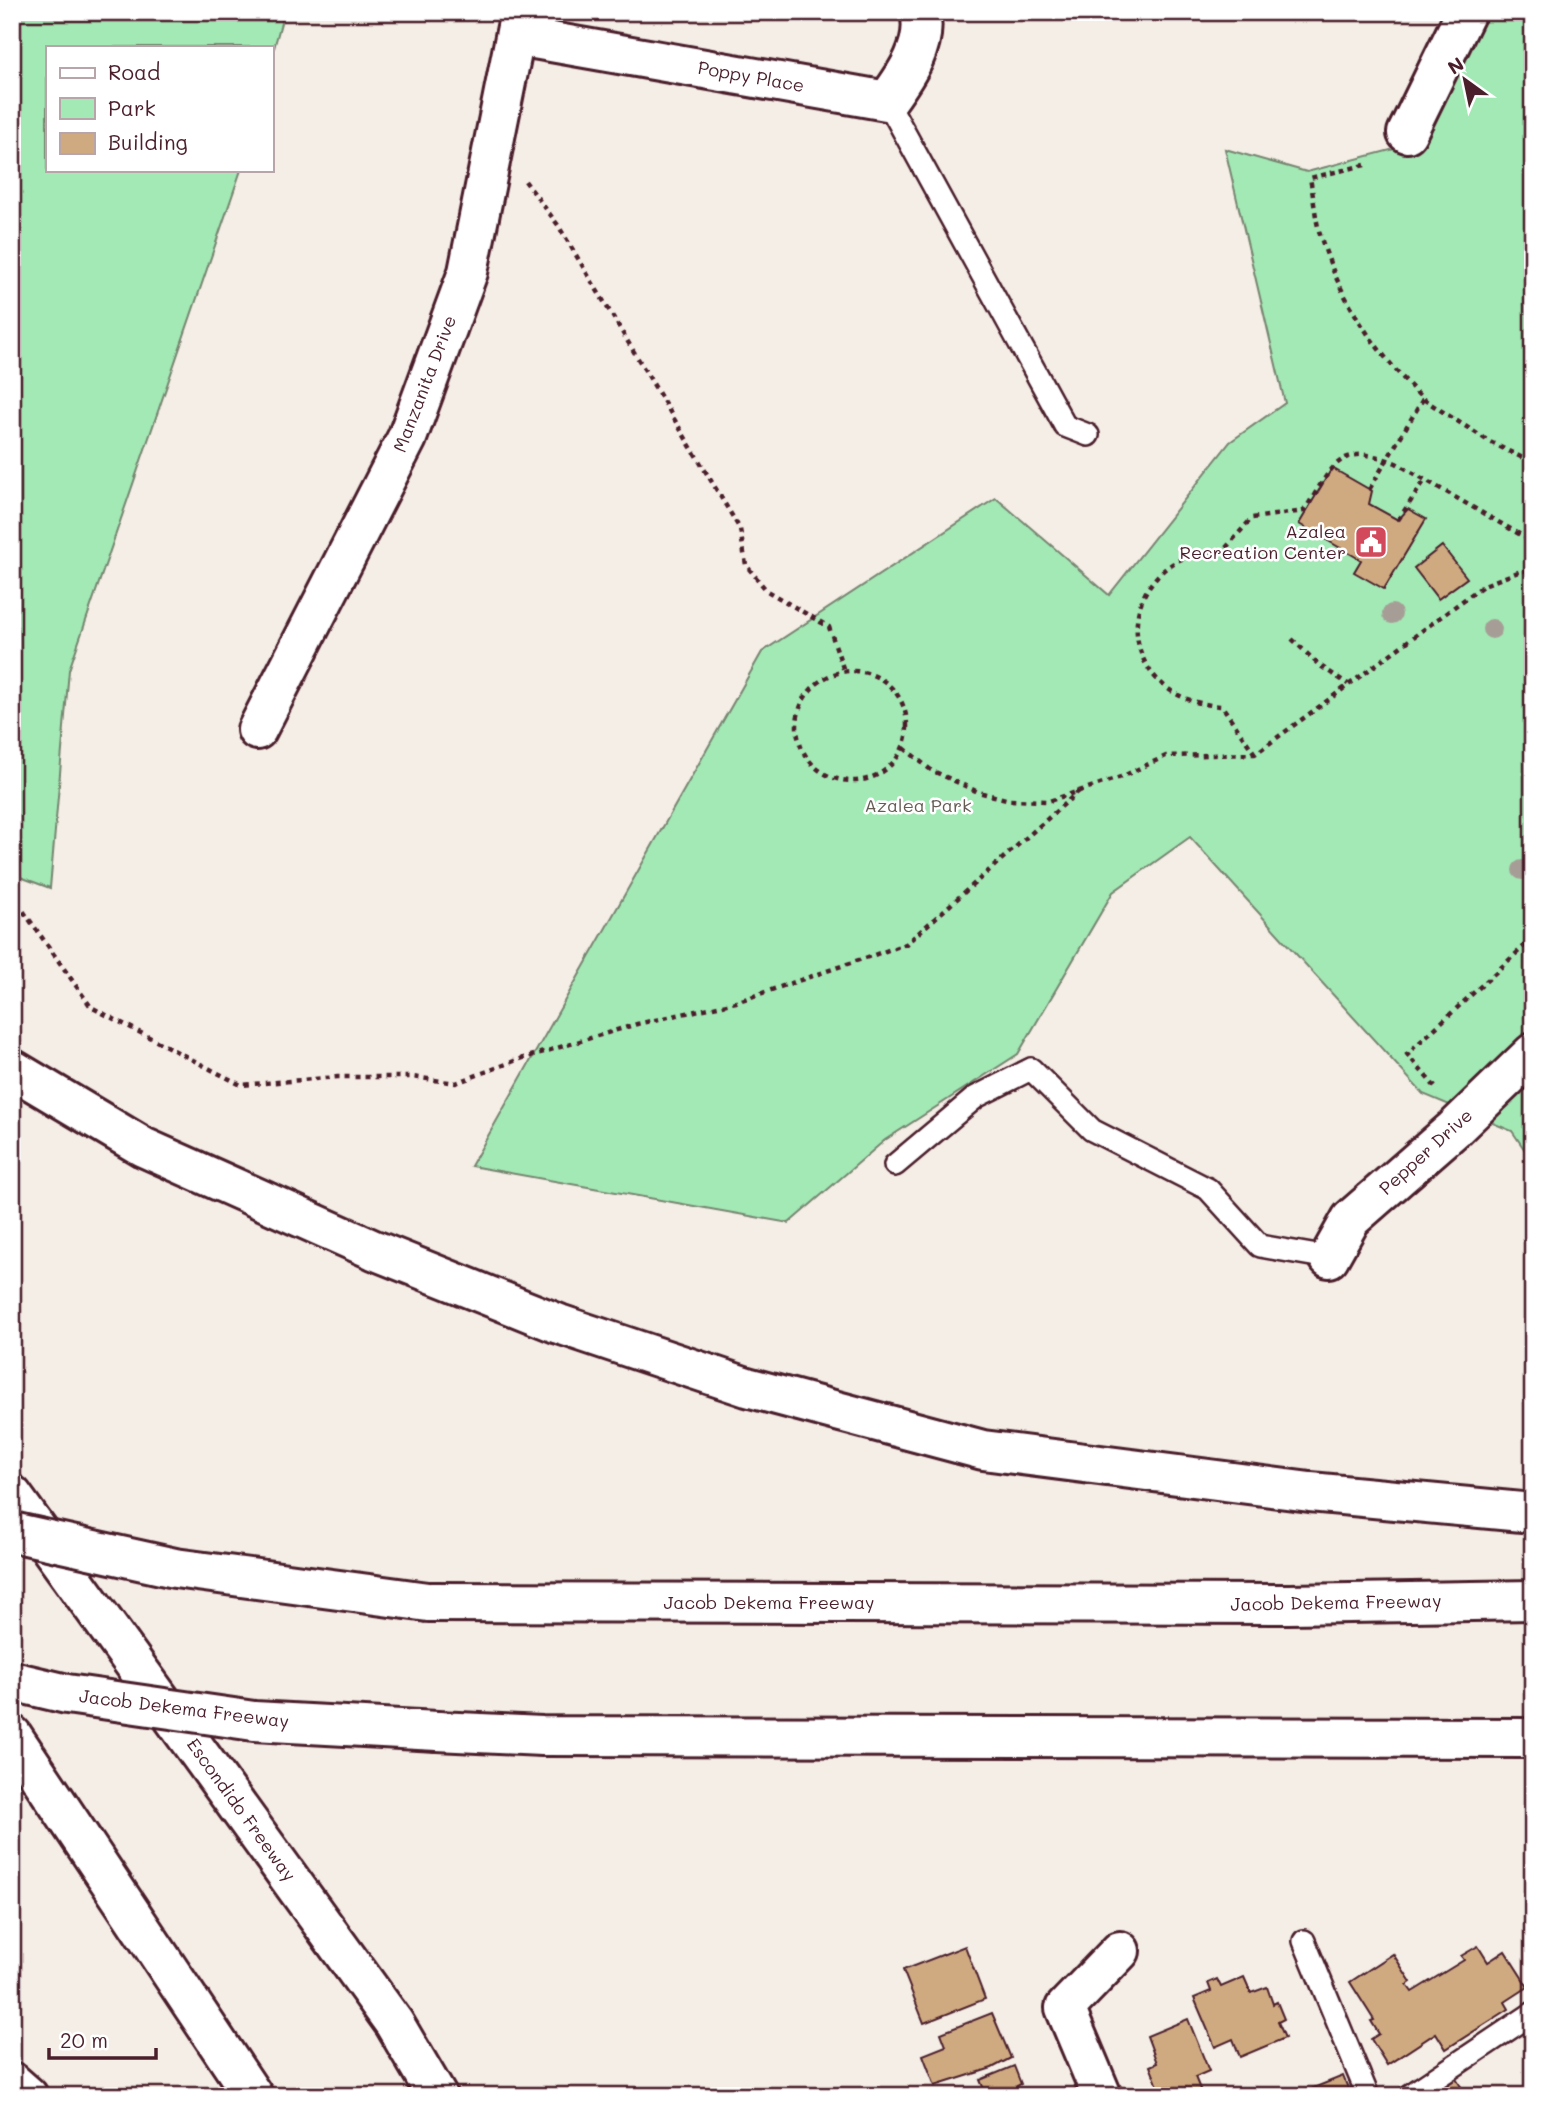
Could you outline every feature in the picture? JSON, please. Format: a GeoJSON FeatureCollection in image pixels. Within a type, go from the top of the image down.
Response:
{"type":"FeatureCollection","features":[{"type":"Feature","properties":{"kind":"main road"},"geometry":{"type":"LineString","coordinates":[[887,101],[911,68],[923,26],[920,12]]}},
{"type":"Feature","properties":{"kind":"main road"},"geometry":{"type":"LineString","coordinates":[[1407,133],[1466,12]]}},
{"type":"Feature","properties":{"kind":"main road","name":"Poppy Place"},"geometry":{"type":"LineString","coordinates":[[519,24],[887,101]]}},
{"type":"Feature","properties":{"kind":"main road","name":"Manzanita Drive"},"geometry":{"type":"LineString","coordinates":[[257,730],[407,438],[468,272],[519,24]]}},
{"type":"Feature","properties":{"kind":"main road","name":"Pepper Drive"},"geometry":{"type":"LineString","coordinates":[[1329,1258],[1351,1219],[1454,1129],[1533,1053]]}},
{"type":"Feature","properties":{"kind":"main road"},"geometry":{"type":"LineString","coordinates":[[12,1069],[143,1147],[374,1250],[559,1324],[747,1387],[983,1450],[1310,1492],[1533,1513]]}},
{"type":"Feature","properties":{"kind":"main road","name":"Escondido Freeway"},"geometry":{"type":"LineString","coordinates":[[12,1495],[394,2022],[437,2096]]}},
{"type":"Feature","properties":{"kind":"main road","name":"Jacob Dekema Freeway"},"geometry":{"type":"LineString","coordinates":[[12,1532],[175,1568],[428,1602],[1289,1604],[1533,1600]]}},
{"type":"Feature","properties":{"kind":"main road","name":"Jacob Dekema Freeway"},"geometry":{"type":"LineString","coordinates":[[12,1681],[67,1694],[254,1721],[542,1736],[1533,1738]]}},
{"type":"Feature","properties":{"kind":"main road"},"geometry":{"type":"LineString","coordinates":[[12,1735],[253,2096]]}},
{"type":"Feature","properties":{"kind":"main road"},"geometry":{"type":"LineString","coordinates":[[1102,2096],[1065,2008],[1120,1951]]}},
{"type":"Feature","properties":{"kind":"main road"},"geometry":{"type":"LineString","coordinates":[[12,2082],[28,2096]]}},
{"type":"Feature","properties":{"kind":"lane"},"geometry":{"type":"LineString","coordinates":[[887,101],[1065,426],[1088,435]]}},
{"type":"Feature","properties":{"kind":"lane"},"geometry":{"type":"LineString","coordinates":[[895,1165],[976,1097],[1031,1069],[1092,1130],[1208,1189],[1260,1246],[1329,1258]]}},
{"type":"Feature","properties":{"kind":"lane"},"geometry":{"type":"LineString","coordinates":[[1304,1941],[1368,2096]]}},
{"type":"Feature","properties":{"kind":"lane"},"geometry":{"type":"LineString","coordinates":[[1409,2096],[1533,2013]]}},
{"type":"Feature","properties":{"kind":"path"},"geometry":{"type":"LineString","coordinates":[[495,140],[558,225],[740,529],[746,565],[767,591],[829,627],[844,671]]}},
{"type":"Feature","properties":{"kind":"path"},"geometry":{"type":"LineString","coordinates":[[1365,165],[1310,178],[1321,240],[1349,305],[1385,361],[1423,399],[1490,442],[1533,463]]}},
{"type":"Feature","properties":{"kind":"path"},"geometry":{"type":"LineString","coordinates":[[1369,490],[1423,399]]}},
{"type":"Feature","properties":{"kind":"path"},"geometry":{"type":"LineString","coordinates":[[1255,754],[1222,706],[1200,705],[1179,698],[1161,685],[1147,668],[1139,648],[1136,627],[1140,606],[1149,586],[1163,569],[1182,557],[1202,550],[1224,550],[1252,518],[1304,511],[1337,461],[1354,455],[1373,454],[1388,460],[1533,542]]}},
{"type":"Feature","properties":{"kind":"path"},"geometry":{"type":"LineString","coordinates":[[1398,520],[1425,480]]}},
{"type":"Feature","properties":{"kind":"path"},"geometry":{"type":"LineString","coordinates":[[904,748],[931,770],[953,782],[999,797],[1049,801],[1121,777],[1166,756],[1255,754],[1484,585],[1521,571],[1533,571]]}},
{"type":"Feature","properties":{"kind":"path"},"geometry":{"type":"LineString","coordinates":[[1292,639],[1319,665],[1348,684]]}},
{"type":"Feature","properties":{"kind":"path"},"geometry":{"type":"LineString","coordinates":[[844,671],[861,671],[877,676],[891,685],[907,715],[908,732],[904,748],[893,764],[878,776],[859,781],[840,781],[822,773],[808,761],[799,743],[796,724],[800,705],[810,689],[825,677],[844,671]]}},
{"type":"Feature","properties":{"kind":"path"},"geometry":{"type":"LineString","coordinates":[[12,895],[91,1007],[241,1085],[350,1077],[413,1077],[456,1083],[517,1060],[637,1024],[736,1002],[906,944],[1079,791]]}},
{"type":"Feature","properties":{"kind":"path"},"geometry":{"type":"LineString","coordinates":[[1434,1087],[1407,1054],[1533,938]]}},
{"type":"Feature","properties":{"kind":"green space"},"geometry":{"type":"Polygon","coordinates":[[[12,12],[284,12],[273,52],[273,46],[46,46],[46,172],[240,172],[69,670],[50,888],[12,874],[12,12]]]}},
{"type":"Feature","properties":{"kind":"green space","name":"Azalea Park"},"geometry":{"type":"Polygon","coordinates":[[[1487,12],[1533,12],[1533,1162],[1512,1131],[1423,1094],[1190,837],[1113,892],[1018,1054],[885,1140],[789,1223],[471,1166],[762,652],[996,498],[1109,595],[1230,442],[1285,403],[1225,149],[1307,172],[1425,141],[1487,12]]]}},
{"type":"Feature","properties":{"kind":"building","name":"Azalea Recreation Center"},"geometry":{"type":"Polygon","coordinates":[[[1332,468],[1372,491],[1369,504],[1398,520],[1408,509],[1426,519],[1384,589],[1354,572],[1361,560],[1299,524],[1332,468]]]}},
{"type":"Feature","properties":{"kind":"building"},"geometry":{"type":"Polygon","coordinates":[[[1442,546],[1467,578],[1438,599],[1414,568],[1442,546]]]}},
{"type":"Feature","properties":{"kind":"building"},"geometry":{"type":"Polygon","coordinates":[[[965,1946],[985,1999],[924,2023],[903,1970],[965,1946]]]}},
{"type":"Feature","properties":{"kind":"building"},"geometry":{"type":"Polygon","coordinates":[[[1478,1946],[1488,1962],[1505,1951],[1528,1987],[1505,2002],[1509,2009],[1446,2049],[1436,2033],[1387,2065],[1371,2039],[1379,2034],[1371,2021],[1374,2020],[1350,1982],[1393,1954],[1411,1982],[1407,1985],[1412,1992],[1464,1960],[1461,1956],[1478,1946]]]}},
{"type":"Feature","properties":{"kind":"building"},"geometry":{"type":"Polygon","coordinates":[[[1244,1977],[1251,1993],[1267,1987],[1273,2004],[1277,2002],[1284,2019],[1278,2022],[1285,2038],[1240,2057],[1233,2039],[1215,2047],[1194,1998],[1211,1991],[1208,1983],[1217,1979],[1221,1987],[1244,1977]]]}},
{"type":"Feature","properties":{"kind":"building"},"geometry":{"type":"Polygon","coordinates":[[[992,2013],[1011,2058],[992,2068],[935,2086],[923,2055],[946,2046],[941,2033],[992,2013]]]}},
{"type":"Feature","properties":{"kind":"building"},"geometry":{"type":"Polygon","coordinates":[[[1188,2019],[1209,2071],[1195,2077],[1202,2094],[1162,2096],[1150,2066],[1157,2063],[1147,2036],[1188,2019]]]}},
{"type":"Feature","properties":{"kind":"building"},"geometry":{"type":"Polygon","coordinates":[[[1014,2066],[1021,2084],[1017,2086],[1021,2096],[981,2096],[986,2094],[980,2080],[1014,2066]]]}},
{"type":"Feature","properties":{"kind":"building"},"geometry":{"type":"Polygon","coordinates":[[[1453,2074],[1467,2096],[1421,2096],[1453,2074]]]}},
{"type":"Feature","properties":{"kind":"building"},"geometry":{"type":"Polygon","coordinates":[[[1343,2076],[1351,2096],[1296,2096],[1296,2095],[1343,2076]]]}},
{"type":"Feature","properties":{"kind":"place","name":"Azalea Recreation Center"},"geometry":{"type":"Point","coordinates":[1371,542]}}]}
